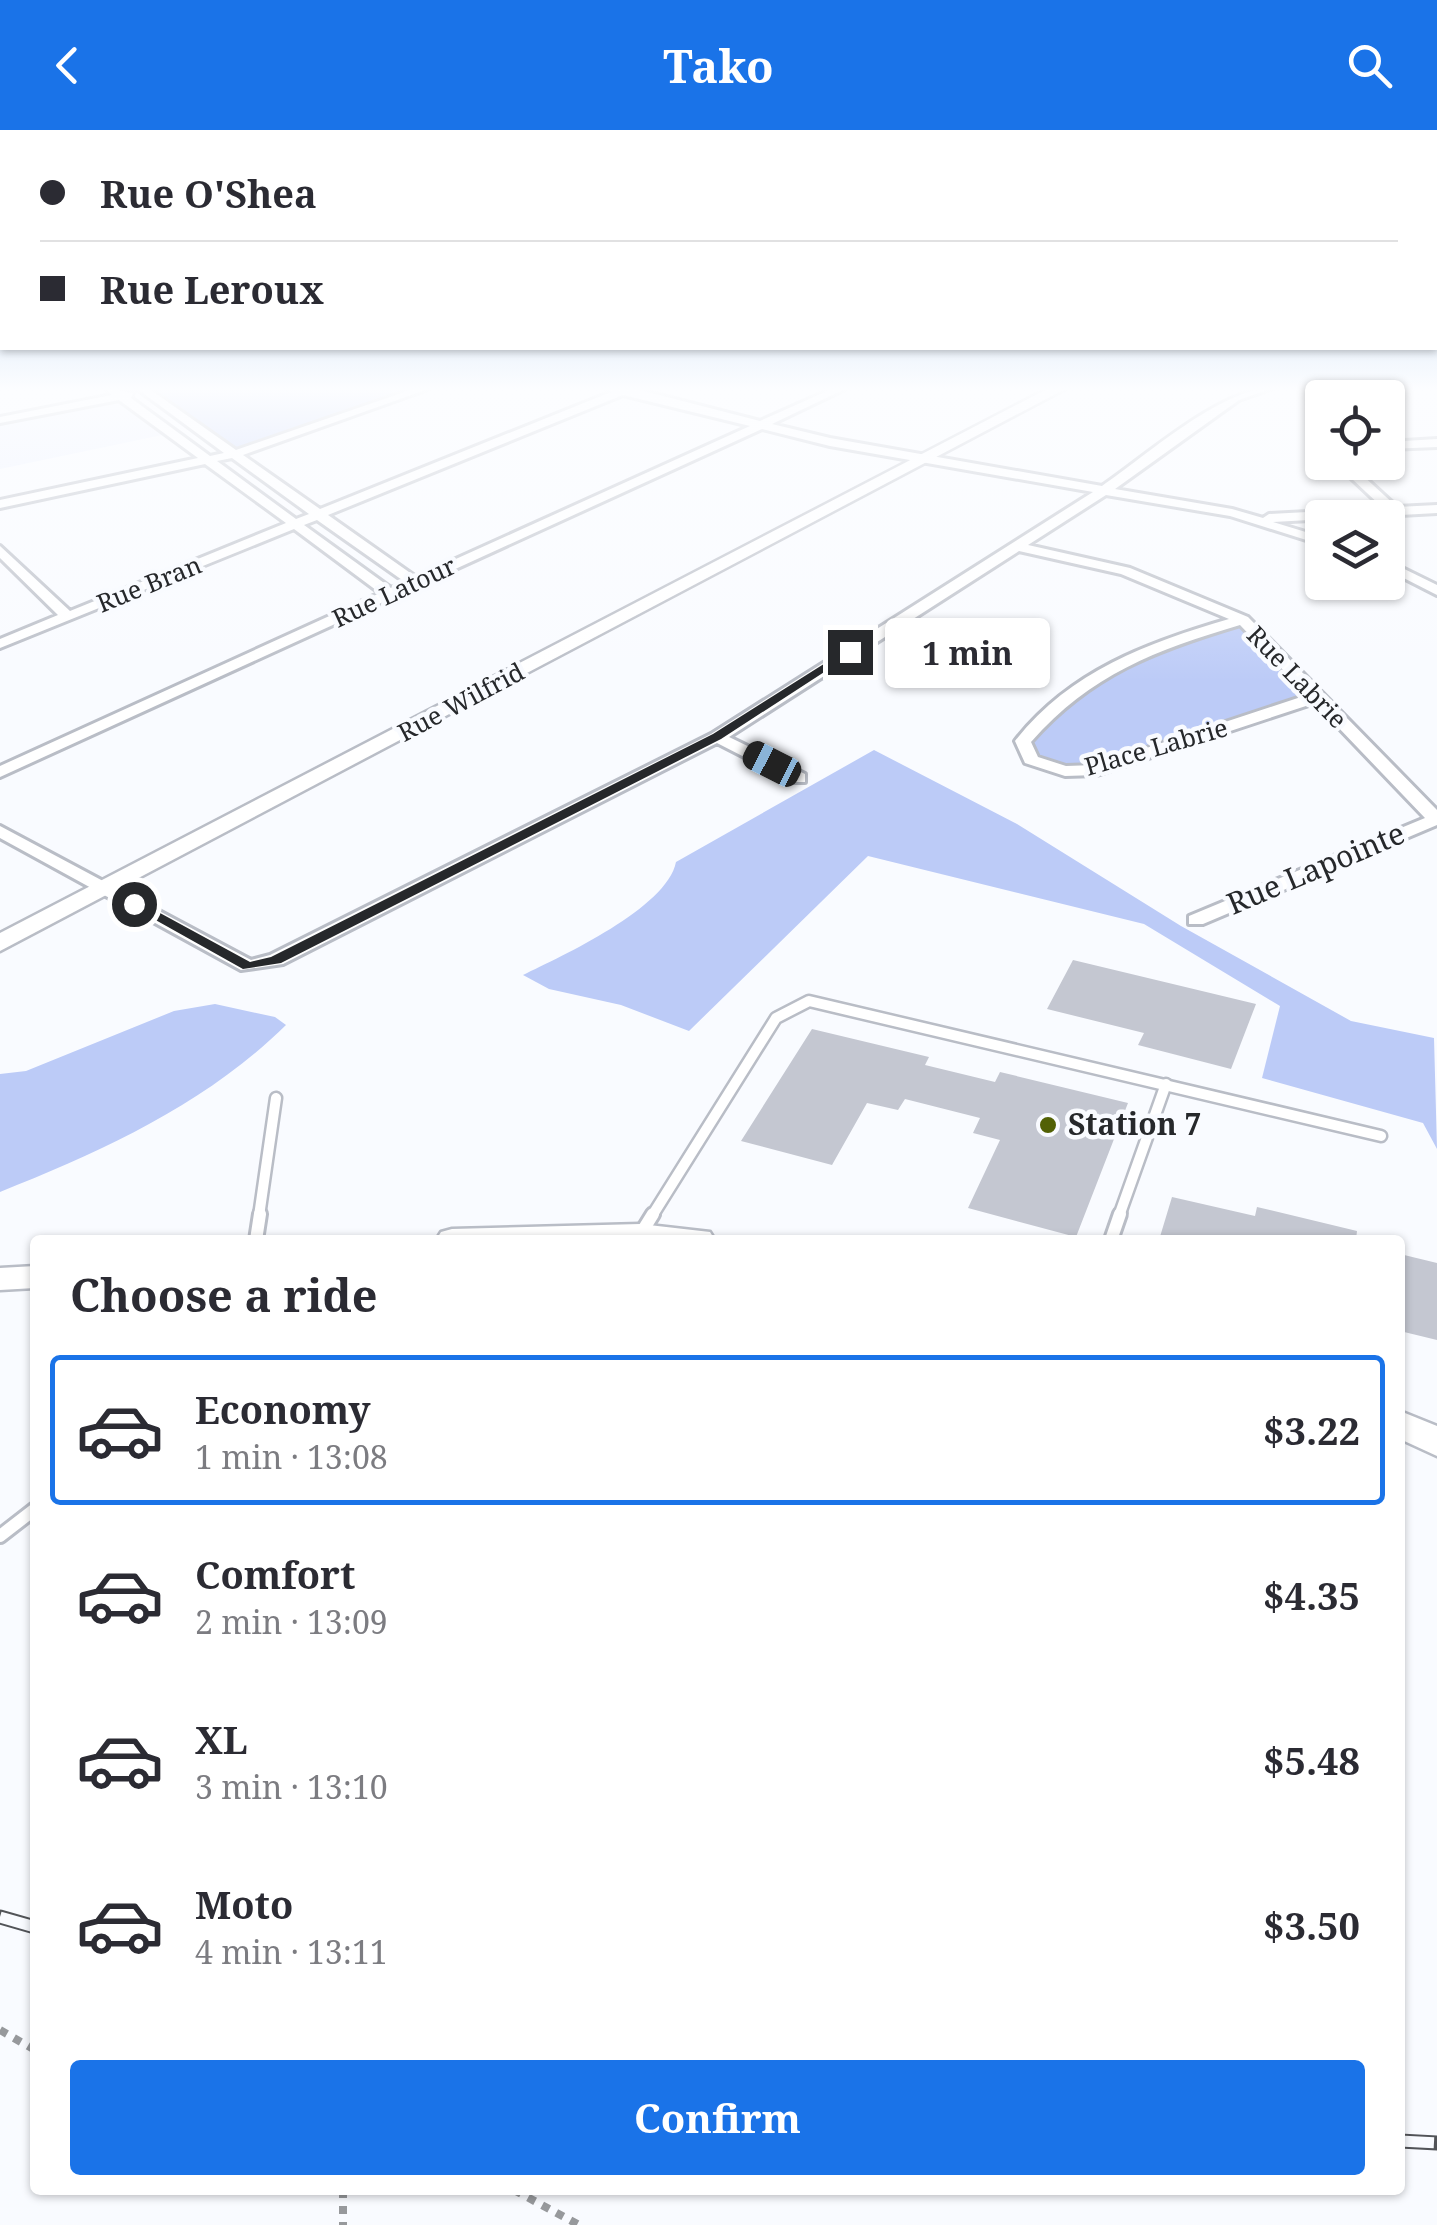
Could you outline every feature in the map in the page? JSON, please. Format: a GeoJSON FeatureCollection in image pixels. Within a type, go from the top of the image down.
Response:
{"type":"FeatureCollection","features":[{"type":"Feature","properties":{"kind":"street"},"geometry":{"type":"LineString","coordinates":[[0,504],[86,486]]}},
{"type":"Feature","properties":{"kind":"street"},"geometry":{"type":"LineString","coordinates":[[244,486],[390,594]]}},
{"type":"Feature","properties":{"kind":"street"},"geometry":{"type":"LineString","coordinates":[[280,486],[414,583]]}},
{"type":"Feature","properties":{"kind":"street","name":"Rue Bran"},"geometry":{"type":"LineString","coordinates":[[0,644],[391,486]]}},
{"type":"Feature","properties":{"kind":"street","name":"Rue Latour"},"geometry":{"type":"LineString","coordinates":[[0,772],[627,486]]}},
{"type":"Feature","properties":{"kind":"street","name":"Rue Wilfrid"},"geometry":{"type":"LineString","coordinates":[[0,943],[872,486]]}},
{"type":"Feature","properties":{"kind":"street"},"geometry":{"type":"LineString","coordinates":[[1079,486],[1255,519],[1305,535]]}},
{"type":"Feature","properties":{"kind":"street"},"geometry":{"type":"LineString","coordinates":[[0,831],[248,966],[276,960],[717,737],[1111,486]]}},
{"type":"Feature","properties":{"kind":"street"},"geometry":{"type":"LineString","coordinates":[[1405,510],[1437,509]]}},
{"type":"Feature","properties":{"kind":"street"},"geometry":{"type":"LineString","coordinates":[[1255,519],[1305,516]]}},
{"type":"Feature","properties":{"kind":"street","name":"Rue Labrie"},"geometry":{"type":"LineString","coordinates":[[1015,546],[1125,571],[1244,620],[1436,819]]}},
{"type":"Feature","properties":{"kind":"street"},"geometry":{"type":"LineString","coordinates":[[0,550],[67,616]]}},
{"type":"Feature","properties":{"kind":"street"},"geometry":{"type":"LineString","coordinates":[[1405,574],[1437,591]]}},
{"type":"Feature","properties":{"kind":"street","name":"Place Labrie"},"geometry":{"type":"LineString","coordinates":[[1244,620],[1143,649],[1085,680],[1023,742],[1030,760],[1064,771],[1097,770],[1317,698]]}},
{"type":"Feature","properties":{"kind":"street"},"geometry":{"type":"LineString","coordinates":[[717,737],[799,778]]}},
{"type":"Feature","properties":{"kind":"street","name":"Rue Lapointe"},"geometry":{"type":"LineString","coordinates":[[1196,920],[1436,819]]}},
{"type":"Feature","properties":{"kind":"street"},"geometry":{"type":"LineString","coordinates":[[0,1278],[30,1277]]}},
{"type":"Feature","properties":{"kind":"street"},"geometry":{"type":"LineString","coordinates":[[1405,1426],[1437,1442]]}},
{"type":"Feature","properties":{"kind":"lane"},"geometry":{"type":"LineString","coordinates":[[641,1235],[776,1018],[810,1001],[1381,1136]]}},
{"type":"Feature","properties":{"kind":"lane"},"geometry":{"type":"LineString","coordinates":[[1113,1235],[1166,1084]]}},
{"type":"Feature","properties":{"kind":"lane"},"geometry":{"type":"LineString","coordinates":[[257,1235],[276,1098]]}},
{"type":"Feature","properties":{"kind":"lane"},"geometry":{"type":"LineString","coordinates":[[0,1536],[30,1513]]}},
{"type":"Feature","properties":{"kind":"path"},"geometry":{"type":"LineString","coordinates":[[0,2030],[30,2047]]}},
{"type":"Feature","properties":{"kind":"path"},"geometry":{"type":"LineString","coordinates":[[343,2225],[344,2195]]}},
{"type":"Feature","properties":{"kind":"path"},"geometry":{"type":"LineString","coordinates":[[523,2195],[578,2225]]}},
{"type":"Feature","properties":{"kind":"shaded area"},"geometry":{"type":"Polygon","coordinates":[[[1243,620],[1317,697],[1149,755],[1065,771],[1031,760],[1023,741],[1042,718],[1143,649],[1243,620]]]}},
{"type":"Feature","properties":{"kind":"shaded area"},"geometry":{"type":"Polygon","coordinates":[[[874,750],[1017,824],[1181,926],[1351,1021],[1434,1038],[1437,1149],[1423,1123],[1262,1078],[1280,1006],[1144,924],[868,856],[689,1031],[621,1005],[549,989],[523,975],[634,913],[668,879],[676,862],[874,750]]]}},
{"type":"Feature","properties":{"kind":"shaded area"},"geometry":{"type":"Polygon","coordinates":[[[215,1004],[275,1017],[286,1025],[188,1102],[115,1142],[0,1192],[0,1074],[26,1071],[174,1011],[215,1004]]]}},
{"type":"Feature","properties":{"kind":"building"},"geometry":{"type":"Polygon","coordinates":[[[1073,960],[1256,1004],[1231,1069],[1138,1045],[1144,1033],[1047,1009],[1073,960]]]}},
{"type":"Feature","properties":{"kind":"building","name":"Station 7"},"geometry":{"type":"Polygon","coordinates":[[[812,1029],[929,1057],[925,1065],[995,1082],[1000,1072],[1128,1103],[1077,1235],[968,1208],[1000,1140],[973,1133],[980,1118],[905,1099],[898,1110],[867,1103],[832,1165],[741,1141],[812,1029]]]}},
{"type":"Feature","properties":{"kind":"building"},"geometry":{"type":"Polygon","coordinates":[[[1172,1197],[1255,1216],[1257,1207],[1357,1231],[1357,1235],[1161,1235],[1172,1197]]]}},
{"type":"Feature","properties":{"kind":"building"},"geometry":{"type":"Polygon","coordinates":[[[1405,1255],[1437,1263],[1437,1340],[1405,1332],[1405,1255]]]}},
{"type":"Feature","properties":{"kind":"railway"},"geometry":{"type":"LineString","coordinates":[[0,1917],[30,1926]]}},
{"type":"Feature","properties":{"kind":"railway"},"geometry":{"type":"LineString","coordinates":[[1405,2141],[1437,2143]]}},
{"type":"Feature","properties":{"kind":"place","name":"Station 7"},"geometry":{"type":"Point","coordinates":[1048,1125]}},
{"type":"Feature","properties":{"kind":"route"},"geometry":{"type":"LineString","coordinates":[[134,904],[248,966],[276,960],[717,737],[850,652]]}}]}
